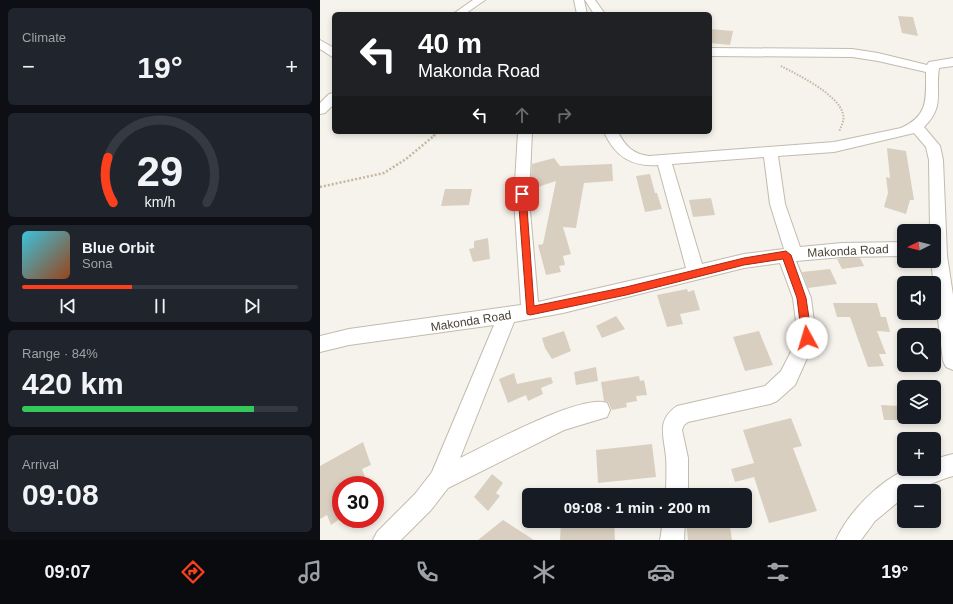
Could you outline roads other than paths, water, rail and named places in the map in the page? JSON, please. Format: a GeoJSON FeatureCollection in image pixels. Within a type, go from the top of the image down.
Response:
{"type":"FeatureCollection","features":[{"type":"Feature","properties":{"kind":"street"},"geometry":{"type":"LineString","coordinates":[[461,12],[480,0]]}},
{"type":"Feature","properties":{"kind":"street"},"geometry":{"type":"LineString","coordinates":[[579,0],[582,12]]}},
{"type":"Feature","properties":{"kind":"street"},"geometry":{"type":"LineString","coordinates":[[590,0],[599,12]]}},
{"type":"Feature","properties":{"kind":"street"},"geometry":{"type":"LineString","coordinates":[[320,44],[332,53]]}},
{"type":"Feature","properties":{"kind":"street"},"geometry":{"type":"LineString","coordinates":[[712,52],[857,54],[932,70]]}},
{"type":"Feature","properties":{"kind":"street"},"geometry":{"type":"LineString","coordinates":[[612,134],[616,144],[625,155],[642,161],[664,162],[834,146],[887,136],[905,132],[916,127],[928,115],[932,100],[933,65],[953,62]]}},
{"type":"Feature","properties":{"kind":"street"},"geometry":{"type":"LineString","coordinates":[[320,110],[332,99]]}},
{"type":"Feature","properties":{"kind":"street"},"geometry":{"type":"LineString","coordinates":[[916,127],[933,146],[936,160],[942,257],[953,361]]}},
{"type":"Feature","properties":{"kind":"street"},"geometry":{"type":"LineString","coordinates":[[525,134],[521,169],[525,255],[530,311]]}},
{"type":"Feature","properties":{"kind":"street"},"geometry":{"type":"LineString","coordinates":[[677,488],[677,458],[672,430],[675,419],[684,413],[770,394],[788,378],[807,338],[802,298],[774,189],[771,152]]}},
{"type":"Feature","properties":{"kind":"street"},"geometry":{"type":"LineString","coordinates":[[664,162],[696,274]]}},
{"type":"Feature","properties":{"kind":"street","name":"Makonda Road"},"geometry":{"type":"LineString","coordinates":[[320,344],[349,337],[530,311],[696,274],[744,261],[790,254],[877,248],[897,249]]}},
{"type":"Feature","properties":{"kind":"street"},"geometry":{"type":"LineString","coordinates":[[385,540],[423,502],[440,480],[459,437],[494,345],[508,315]]}},
{"type":"Feature","properties":{"kind":"street"},"geometry":{"type":"LineString","coordinates":[[440,480],[502,448],[561,421],[600,410]]}},
{"type":"Feature","properties":{"kind":"street"},"geometry":{"type":"LineString","coordinates":[[848,540],[859,522],[870,509],[887,496],[918,476],[938,468],[953,465]]}},
{"type":"Feature","properties":{"kind":"street"},"geometry":{"type":"LineString","coordinates":[[672,540],[673,528]]}}]}
